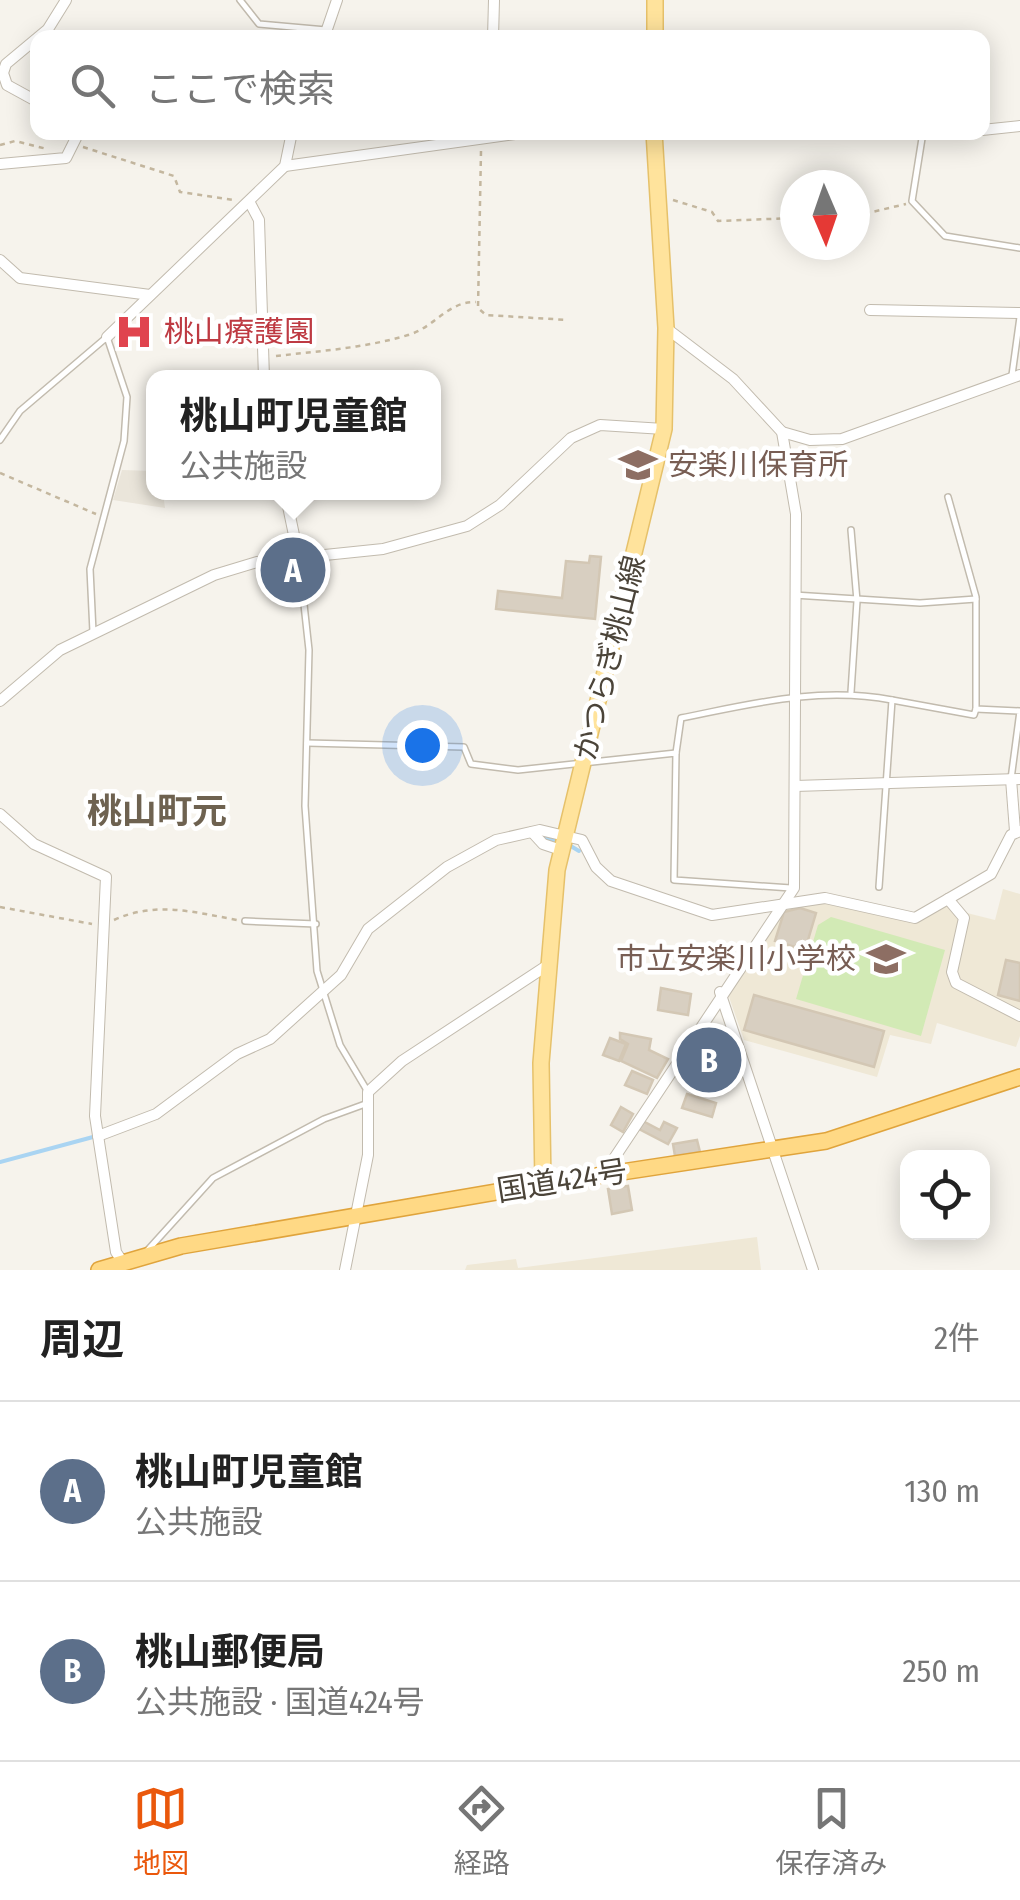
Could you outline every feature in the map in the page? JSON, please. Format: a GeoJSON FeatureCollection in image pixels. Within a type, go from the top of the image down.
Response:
{"type":"FeatureCollection","features":[{"type":"Feature","properties":{"kind":"highway","name":"国道424号"},"geometry":{"type":"LineString","coordinates":[[99,1270],[144,1254],[356,1216],[826,1141],[1020,1077]]}},
{"type":"Feature","properties":{"kind":"main road"},"geometry":{"type":"LineString","coordinates":[[655,30],[656,0]]}},
{"type":"Feature","properties":{"kind":"main road","name":"かつらぎ桃山線"},"geometry":{"type":"LineString","coordinates":[[544,1184],[542,1064],[548,965],[563,841],[644,529],[664,428],[666,328],[655,140]]}},
{"type":"Feature","properties":{"kind":"street"},"geometry":{"type":"LineString","coordinates":[[46,30],[66,0]]}},
{"type":"Feature","properties":{"kind":"street"},"geometry":{"type":"LineString","coordinates":[[327,30],[338,0]]}},
{"type":"Feature","properties":{"kind":"street"},"geometry":{"type":"LineString","coordinates":[[493,30],[494,0]]}},
{"type":"Feature","properties":{"kind":"street"},"geometry":{"type":"LineString","coordinates":[[30,43],[6,64],[3,73],[7,85],[30,98]]}},
{"type":"Feature","properties":{"kind":"street"},"geometry":{"type":"LineString","coordinates":[[990,129],[1020,126]]}},
{"type":"Feature","properties":{"kind":"street"},"geometry":{"type":"LineString","coordinates":[[0,164],[66,158],[73,140]]}},
{"type":"Feature","properties":{"kind":"street"},"geometry":{"type":"LineString","coordinates":[[107,336],[285,166],[290,140]]}},
{"type":"Feature","properties":{"kind":"street"},"geometry":{"type":"LineString","coordinates":[[285,166],[481,140]]}},
{"type":"Feature","properties":{"kind":"street"},"geometry":{"type":"LineString","coordinates":[[250,203],[259,220],[264,370]]}},
{"type":"Feature","properties":{"kind":"street"},"geometry":{"type":"LineString","coordinates":[[0,260],[20,278],[150,294]]}},
{"type":"Feature","properties":{"kind":"street"},"geometry":{"type":"LineString","coordinates":[[870,310],[1020,315]]}},
{"type":"Feature","properties":{"kind":"street"},"geometry":{"type":"LineString","coordinates":[[666,328],[733,379],[782,432],[810,440],[842,439],[1016,376]]}},
{"type":"Feature","properties":{"kind":"street"},"geometry":{"type":"LineString","coordinates":[[0,701],[60,650],[214,575],[256,562],[383,549],[467,526],[500,506],[571,438],[600,424],[664,428]]}},
{"type":"Feature","properties":{"kind":"street"},"geometry":{"type":"LineString","coordinates":[[604,1174],[720,992],[794,888],[792,695],[796,514],[782,432]]}},
{"type":"Feature","properties":{"kind":"street"},"geometry":{"type":"LineString","coordinates":[[287,500],[299,560]]}},
{"type":"Feature","properties":{"kind":"street"},"geometry":{"type":"LineString","coordinates":[[98,1136],[137,1124],[238,1054],[270,1040],[320,990],[341,975],[368,929],[428,878],[496,840],[549,829],[563,841],[582,840],[596,867],[624,888],[721,916],[782,903],[838,898],[915,918],[991,874],[1018,831],[1016,779],[794,786]]}},
{"type":"Feature","properties":{"kind":"street"},"geometry":{"type":"LineString","coordinates":[[0,814],[34,844],[106,877],[100,926],[98,1136],[116,1252],[122,1260]]}},
{"type":"Feature","properties":{"kind":"street"},"geometry":{"type":"LineString","coordinates":[[948,899],[964,918],[952,972],[956,983],[1020,1016]]}},
{"type":"Feature","properties":{"kind":"street"},"geometry":{"type":"LineString","coordinates":[[345,1270],[368,1155],[368,1098],[402,1061],[548,965]]}},
{"type":"Feature","properties":{"kind":"street"},"geometry":{"type":"LineString","coordinates":[[720,992],[813,1270]]}},
{"type":"Feature","properties":{"kind":"lane"},"geometry":{"type":"LineString","coordinates":[[240,0],[259,24],[299,30]]}},
{"type":"Feature","properties":{"kind":"lane"},"geometry":{"type":"LineString","coordinates":[[922,140],[912,201],[945,236],[1020,248]]}},
{"type":"Feature","properties":{"kind":"lane"},"geometry":{"type":"LineString","coordinates":[[1016,376],[1020,315]]}},
{"type":"Feature","properties":{"kind":"lane"},"geometry":{"type":"LineString","coordinates":[[0,440],[20,411],[107,336],[128,397],[124,441],[90,569],[93,632]]}},
{"type":"Feature","properties":{"kind":"lane"},"geometry":{"type":"LineString","coordinates":[[794,888],[674,880],[680,718],[792,695],[852,692],[974,716],[976,600],[948,498]]}},
{"type":"Feature","properties":{"kind":"lane"},"geometry":{"type":"LineString","coordinates":[[851,530],[856,601],[852,692]]}},
{"type":"Feature","properties":{"kind":"lane"},"geometry":{"type":"LineString","coordinates":[[144,1254],[213,1178],[368,1098],[340,1045],[320,990],[306,806],[309,650],[299,560]]}},
{"type":"Feature","properties":{"kind":"lane"},"geometry":{"type":"LineString","coordinates":[[794,596],[856,601],[976,600]]}},
{"type":"Feature","properties":{"kind":"lane"},"geometry":{"type":"LineString","coordinates":[[879,887],[883,782],[892,700]]}},
{"type":"Feature","properties":{"kind":"lane"},"geometry":{"type":"LineString","coordinates":[[976,709],[1020,711],[1016,779]]}},
{"type":"Feature","properties":{"kind":"lane"},"geometry":{"type":"LineString","coordinates":[[306,743],[369,748],[464,747],[471,764],[518,770],[676,753]]}},
{"type":"Feature","properties":{"kind":"lane"},"geometry":{"type":"LineString","coordinates":[[246,921],[316,924]]}},
{"type":"Feature","properties":{"kind":"path"},"geometry":{"type":"LineString","coordinates":[[0,145],[15,141],[48,149],[73,140],[174,176],[180,192],[250,203]]}},
{"type":"Feature","properties":{"kind":"path"},"geometry":{"type":"LineString","coordinates":[[481,140],[478,302],[486,315],[568,320]]}},
{"type":"Feature","properties":{"kind":"path"},"geometry":{"type":"LineString","coordinates":[[658,195],[712,212],[718,221],[780,219]]}},
{"type":"Feature","properties":{"kind":"path"},"geometry":{"type":"LineString","coordinates":[[870,212],[912,201]]}},
{"type":"Feature","properties":{"kind":"path"},"geometry":{"type":"LineString","coordinates":[[263,358],[375,344],[414,334],[462,302],[478,302]]}},
{"type":"Feature","properties":{"kind":"path"},"geometry":{"type":"LineString","coordinates":[[0,473],[102,516]]}},
{"type":"Feature","properties":{"kind":"path"},"geometry":{"type":"LineString","coordinates":[[0,907],[100,926],[135,910],[162,907],[246,921]]}},
{"type":"Feature","properties":{"kind":"shaded area"},"geometry":{"type":"Polygon","coordinates":[[[122,470],[146,471],[146,500],[164,500],[165,508],[113,500],[122,470]]]}},
{"type":"Feature","properties":{"kind":"shaded area","name":"市立安楽川小学校"},"geometry":{"type":"Polygon","coordinates":[[[1003,889],[1020,894],[1020,1036],[1016,1047],[937,1023],[931,1044],[890,1035],[877,1077],[744,1040],[728,994],[784,910],[829,901],[917,923],[952,899],[963,912],[995,920],[1003,889]]]}},
{"type":"Feature","properties":{"kind":"shaded area"},"geometry":{"type":"Polygon","coordinates":[[[757,1237],[761,1270],[465,1270],[467,1265],[516,1259],[518,1268],[757,1237]]]}},
{"type":"Feature","properties":{"kind":"green space"},"geometry":{"type":"Polygon","coordinates":[[[831,917],[945,950],[921,1036],[796,999],[818,925],[831,917]]]}},
{"type":"Feature","properties":{"kind":"building"},"geometry":{"type":"Polygon","coordinates":[[[590,556],[601,557],[595,619],[496,609],[498,591],[562,598],[566,561],[589,563],[590,556]]]}},
{"type":"Feature","properties":{"kind":"building"},"geometry":{"type":"Polygon","coordinates":[[[800,908],[816,913],[805,950],[775,941],[784,912],[800,908]]]}},
{"type":"Feature","properties":{"kind":"building"},"geometry":{"type":"Polygon","coordinates":[[[1006,960],[1020,963],[1020,1001],[998,995],[1006,960]]]}},
{"type":"Feature","properties":{"kind":"building"},"geometry":{"type":"Polygon","coordinates":[[[661,988],[691,994],[688,1015],[658,1010],[661,988]]]}},
{"type":"Feature","properties":{"kind":"building"},"geometry":{"type":"Polygon","coordinates":[[[754,995],[884,1031],[874,1067],[744,1030],[754,995]]]}},
{"type":"Feature","properties":{"kind":"building"},"geometry":{"type":"Polygon","coordinates":[[[620,1033],[651,1039],[649,1050],[668,1059],[657,1078],[621,1061],[628,1044],[620,1039],[620,1033]]]}},
{"type":"Feature","properties":{"kind":"building"},"geometry":{"type":"Polygon","coordinates":[[[610,1038],[626,1044],[619,1061],[603,1055],[610,1038]]]}},
{"type":"Feature","properties":{"kind":"building"},"geometry":{"type":"Polygon","coordinates":[[[697,1041],[711,1045],[708,1054],[730,1060],[726,1075],[690,1065],[697,1041]]]}},
{"type":"Feature","properties":{"kind":"building"},"geometry":{"type":"Polygon","coordinates":[[[632,1071],[653,1080],[647,1094],[625,1085],[632,1071]]]}},
{"type":"Feature","properties":{"kind":"building"},"geometry":{"type":"Polygon","coordinates":[[[687,1094],[716,1103],[712,1117],[682,1108],[687,1094]]]}},
{"type":"Feature","properties":{"kind":"building"},"geometry":{"type":"Polygon","coordinates":[[[621,1107],[633,1114],[623,1132],[611,1125],[621,1107]]]}},
{"type":"Feature","properties":{"kind":"building"},"geometry":{"type":"Polygon","coordinates":[[[641,1120],[660,1130],[664,1122],[677,1128],[668,1144],[637,1128],[641,1120]]]}},
{"type":"Feature","properties":{"kind":"building"},"geometry":{"type":"Polygon","coordinates":[[[697,1140],[700,1152],[675,1156],[673,1144],[697,1140]]]}},
{"type":"Feature","properties":{"kind":"building"},"geometry":{"type":"Polygon","coordinates":[[[628,1186],[632,1210],[612,1214],[608,1189],[628,1186]]]}},
{"type":"Feature","properties":{"kind":"waterway"},"geometry":{"type":"LineString","coordinates":[[545,838],[556,841]]}},
{"type":"Feature","properties":{"kind":"waterway"},"geometry":{"type":"LineString","coordinates":[[569,845],[579,851]]}},
{"type":"Feature","properties":{"kind":"waterway"},"geometry":{"type":"LineString","coordinates":[[0,1162],[93,1137]]}},
{"type":"Feature","properties":{"kind":"place","name":"桃山療護園"},"geometry":{"type":"Point","coordinates":[134,332]}},
{"type":"Feature","properties":{"kind":"place","name":"安楽川保育所"},"geometry":{"type":"Point","coordinates":[638,465]}},
{"type":"Feature","properties":{"kind":"place","name":"桃山町児童館"},"geometry":{"type":"Point","coordinates":[293,570]}},
{"type":"Feature","properties":{"kind":"place","name":"市立安楽川小学校"},"geometry":{"type":"Point","coordinates":[886,959]}},
{"type":"Feature","properties":{"kind":"place","name":"桃山郵便局"},"geometry":{"type":"Point","coordinates":[709,1060]}},
{"type":"Feature","properties":{"kind":"district","name":"桃山町元"},"geometry":{"type":"Point","coordinates":[157,811]}}]}
